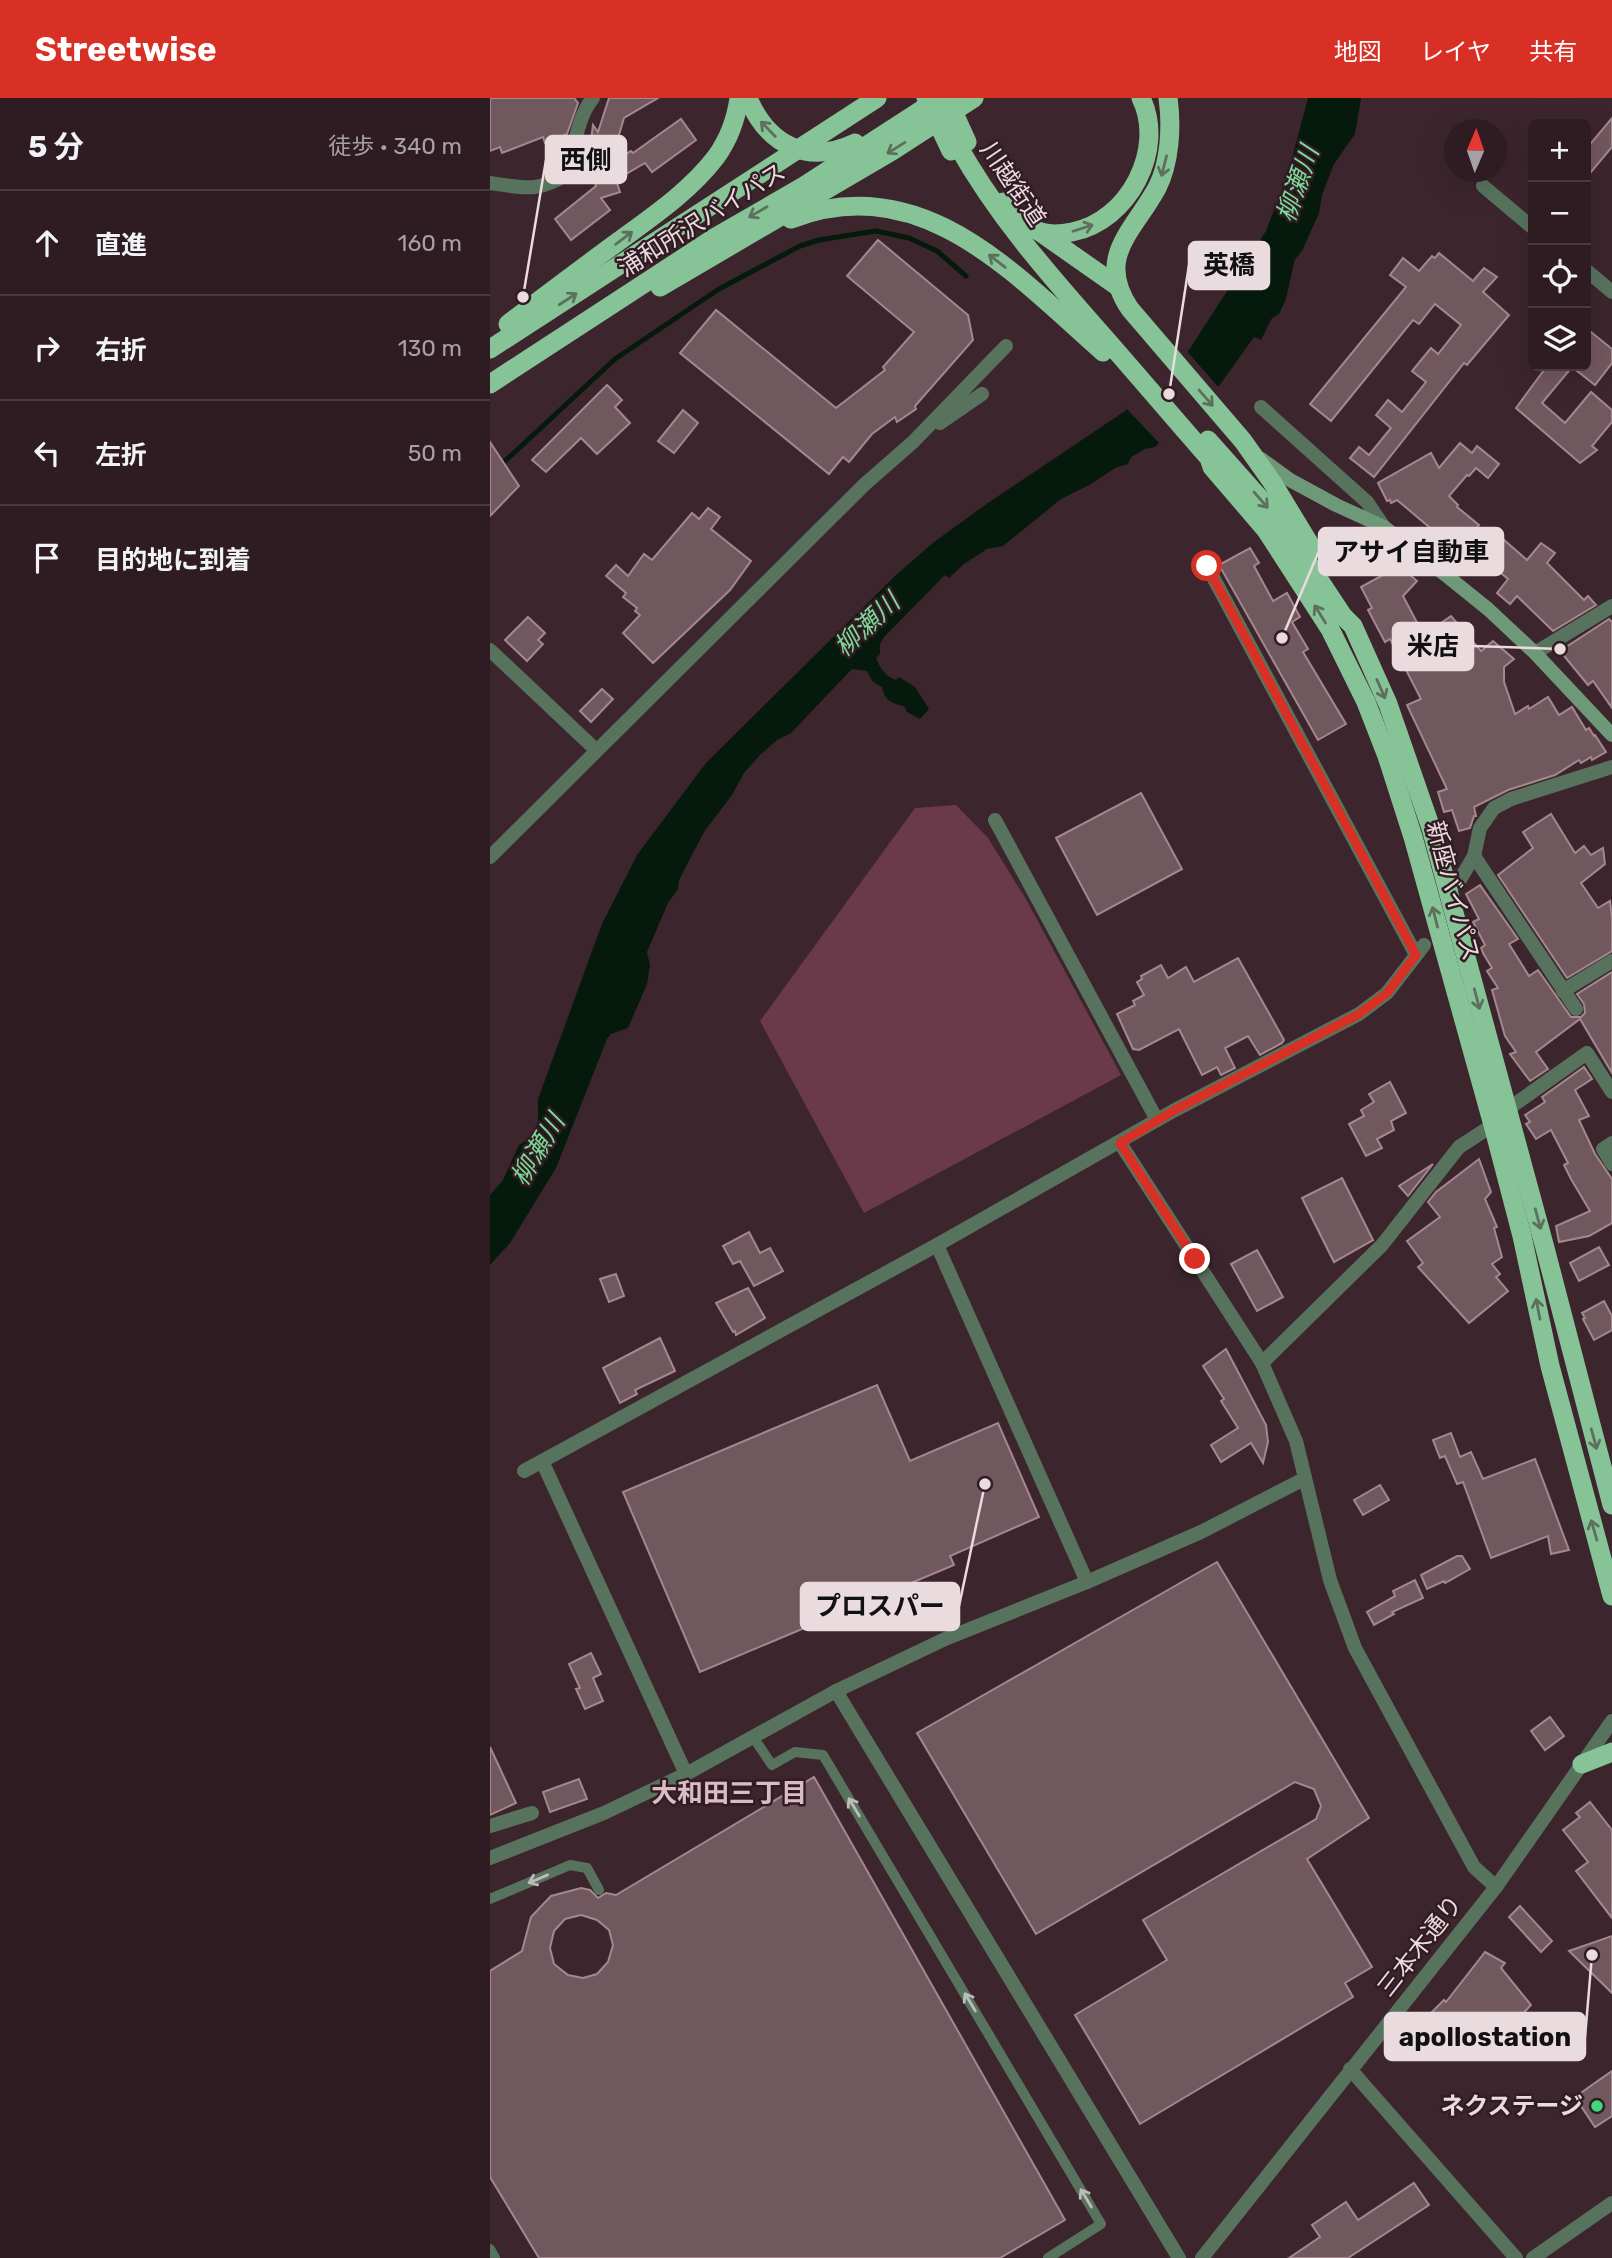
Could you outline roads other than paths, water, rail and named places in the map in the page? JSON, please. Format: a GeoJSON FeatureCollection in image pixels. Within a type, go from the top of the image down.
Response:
{"type":"FeatureCollection","features":[{"type":"Feature","properties":{"kind":"highway"},"geometry":{"type":"LineString","coordinates":[[490,337],[664,208],[697,178],[729,136],[739,98]]}},
{"type":"Feature","properties":{"kind":"highway"},"geometry":{"type":"LineString","coordinates":[[748,98],[762,123],[776,137],[808,153],[841,149],[936,98]]}},
{"type":"Feature","properties":{"kind":"highway","name":"浦和所沢バイパス"},"geometry":{"type":"LineString","coordinates":[[490,349],[877,98]]}},
{"type":"Feature","properties":{"kind":"highway"},"geometry":{"type":"LineString","coordinates":[[926,98],[958,147],[981,201],[1007,237],[1095,331],[1105,353],[1211,460]]}},
{"type":"Feature","properties":{"kind":"highway","name":"浦和所沢バイパス"},"geometry":{"type":"LineString","coordinates":[[490,384],[714,238],[804,186],[936,98]]}},
{"type":"Feature","properties":{"kind":"highway","name":"川越街道"},"geometry":{"type":"LineString","coordinates":[[936,98],[958,147],[981,187],[1007,224],[1065,287]]}},
{"type":"Feature","properties":{"kind":"highway","name":"川越街道"},"geometry":{"type":"LineString","coordinates":[[947,98],[958,147],[1002,201],[1065,287]]}},
{"type":"Feature","properties":{"kind":"highway"},"geometry":{"type":"LineString","coordinates":[[528,360],[578,335],[748,237],[844,177],[892,151],[974,98]]}},
{"type":"Feature","properties":{"kind":"highway"},"geometry":{"type":"LineString","coordinates":[[1039,232],[1063,234],[1092,226],[1111,214],[1129,192],[1142,171],[1149,144],[1149,114],[1141,98]]}},
{"type":"Feature","properties":{"kind":"highway"},"geometry":{"type":"LineString","coordinates":[[1168,98],[1169,139],[1165,165],[1158,187],[1120,247],[1115,273],[1117,286],[1130,309],[1238,435],[1272,482],[1350,611],[1353,626]]}},
{"type":"Feature","properties":{"kind":"highway"},"geometry":{"type":"LineString","coordinates":[[1002,201],[1015,215],[1056,246],[1117,286]]}},
{"type":"Feature","properties":{"kind":"highway"},"geometry":{"type":"LineString","coordinates":[[748,237],[820,209],[883,206],[919,215],[949,229],[982,250],[1045,298],[1095,331]]}},
{"type":"Feature","properties":{"kind":"highway","name":"新座バイパス"},"geometry":{"type":"LineString","coordinates":[[1065,287],[1095,331],[1211,460],[1266,530],[1336,641],[1366,702],[1413,837],[1493,1125],[1522,1237],[1550,1366],[1612,1596]]}},
{"type":"Feature","properties":{"kind":"highway","name":"新座バイパス"},"geometry":{"type":"LineString","coordinates":[[1211,460],[1264,503],[1294,542],[1343,616],[1353,626],[1388,705],[1431,828],[1612,1505]]}},
{"type":"Feature","properties":{"kind":"highway"},"geometry":{"type":"LineString","coordinates":[[1582,1764],[1612,1752]]}},
{"type":"Feature","properties":{"kind":"main road"},"geometry":{"type":"LineString","coordinates":[[1238,435],[1265,462],[1290,480],[1384,527],[1488,610],[1535,653],[1612,735]]}},
{"type":"Feature","properties":{"kind":"street"},"geometry":{"type":"LineString","coordinates":[[490,183],[533,189],[569,173],[578,131],[587,105],[593,98]]}},
{"type":"Feature","properties":{"kind":"street"},"geometry":{"type":"LineString","coordinates":[[1483,187],[1528,224]]}},
{"type":"Feature","properties":{"kind":"street"},"geometry":{"type":"LineString","coordinates":[[1591,274],[1611,288]]}},
{"type":"Feature","properties":{"kind":"street"},"geometry":{"type":"LineString","coordinates":[[490,857],[865,484],[913,442],[1006,346]]}},
{"type":"Feature","properties":{"kind":"street"},"geometry":{"type":"LineString","coordinates":[[913,442],[982,394]]}},
{"type":"Feature","properties":{"kind":"street"},"geometry":{"type":"LineString","coordinates":[[1261,407],[1367,502],[1384,527]]}},
{"type":"Feature","properties":{"kind":"street"},"geometry":{"type":"LineString","coordinates":[[524,1471],[937,1245],[1157,1120],[1359,1014],[1387,993],[1420,950],[1207,566]]}},
{"type":"Feature","properties":{"kind":"street"},"geometry":{"type":"LineString","coordinates":[[1535,653],[1612,606]]}},
{"type":"Feature","properties":{"kind":"street"},"geometry":{"type":"LineString","coordinates":[[490,650],[596,750]]}},
{"type":"Feature","properties":{"kind":"street"},"geometry":{"type":"LineString","coordinates":[[1458,883],[1474,856],[1480,828],[1494,808],[1511,799],[1612,767]]}},
{"type":"Feature","properties":{"kind":"street"},"geometry":{"type":"LineString","coordinates":[[995,820],[1157,1120]]}},
{"type":"Feature","properties":{"kind":"street"},"geometry":{"type":"LineString","coordinates":[[1474,856],[1576,1009]]}},
{"type":"Feature","properties":{"kind":"street"},"geometry":{"type":"LineString","coordinates":[[1563,990],[1612,961]]}},
{"type":"Feature","properties":{"kind":"street"},"geometry":{"type":"LineString","coordinates":[[1508,1109],[1587,1053],[1608,1076],[1612,1092]]}},
{"type":"Feature","properties":{"kind":"street"},"geometry":{"type":"LineString","coordinates":[[1262,1363],[1382,1245],[1458,1147],[1493,1125]]}},
{"type":"Feature","properties":{"kind":"street"},"geometry":{"type":"LineString","coordinates":[[1120,1143],[1262,1363],[1296,1441],[1330,1580],[1355,1648],[1474,1867],[1496,1886]]}},
{"type":"Feature","properties":{"kind":"street"},"geometry":{"type":"LineString","coordinates":[[1612,1143],[1603,1149],[1612,1164]]}},
{"type":"Feature","properties":{"kind":"street"},"geometry":{"type":"LineString","coordinates":[[937,1245],[1087,1582]]}},
{"type":"Feature","properties":{"kind":"street"},"geometry":{"type":"LineString","coordinates":[[542,1461],[686,1774]]}},
{"type":"Feature","properties":{"kind":"street"},"geometry":{"type":"LineString","coordinates":[[490,1858],[604,1813],[686,1774],[836,1691],[945,1639],[1087,1582],[1201,1532],[1304,1479]]}},
{"type":"Feature","properties":{"kind":"street"},"geometry":{"type":"LineString","coordinates":[[836,1691],[1179,2258]]}},
{"type":"Feature","properties":{"kind":"street","name":"三本木通り"},"geometry":{"type":"LineString","coordinates":[[1202,2258],[1496,1886],[1612,1721]]}},
{"type":"Feature","properties":{"kind":"street"},"geometry":{"type":"LineString","coordinates":[[490,1826],[532,1813]]}},
{"type":"Feature","properties":{"kind":"street"},"geometry":{"type":"LineString","coordinates":[[1350,2070],[1516,2258]]}},
{"type":"Feature","properties":{"kind":"street"},"geometry":{"type":"LineString","coordinates":[[1533,2258],[1612,2203]]}},
{"type":"Feature","properties":{"kind":"lane"},"geometry":{"type":"LineString","coordinates":[[754,1737],[772,1765],[795,1752],[823,1755],[1101,2224],[1048,2258]]}},
{"type":"Feature","properties":{"kind":"lane"},"geometry":{"type":"LineString","coordinates":[[490,1899],[570,1865],[587,1868],[599,1890]]}},
{"type":"Feature","properties":{"kind":"lane"},"geometry":{"type":"LineString","coordinates":[[490,2249],[495,2258]]}},
{"type":"Feature","properties":{"kind":"water","name":"柳瀬川"},"geometry":{"type":"Polygon","coordinates":[[[1308,98],[1361,98],[1355,134],[1334,164],[1322,195],[1319,213],[1302,251],[1295,259],[1286,299],[1261,340],[1254,337],[1219,386],[1155,447],[1145,449],[1131,457],[1128,464],[1115,468],[1061,499],[1003,546],[987,549],[949,578],[945,575],[884,637],[880,644],[880,654],[876,658],[889,676],[896,680],[899,677],[915,687],[929,709],[920,719],[907,712],[904,706],[889,701],[882,687],[873,682],[867,671],[852,669],[791,733],[777,740],[744,773],[732,795],[704,832],[679,880],[678,889],[668,903],[647,952],[650,965],[647,984],[628,1028],[611,1034],[607,1039],[556,1168],[510,1243],[490,1265],[490,1195],[503,1180],[519,1145],[532,1136],[538,1122],[538,1099],[602,924],[637,855],[706,763],[897,574],[934,542],[985,505],[1125,411],[1189,350],[1266,231],[1287,177],[1308,98]]]}},
{"type":"Feature","properties":{"kind":"waterway"},"geometry":{"type":"LineString","coordinates":[[490,475],[615,359],[719,289],[800,246],[819,240],[876,231],[909,238],[937,251],[966,276]]}},
{"type":"Feature","properties":{"kind":"place","name":"西側"},"geometry":{"type":"Point","coordinates":[523,297]}},
{"type":"Feature","properties":{"kind":"place","name":"英橋"},"geometry":{"type":"Point","coordinates":[1169,394]}},
{"type":"Feature","properties":{"kind":"place","name":"アサイ自動車"},"geometry":{"type":"Point","coordinates":[1282,638]}},
{"type":"Feature","properties":{"kind":"place","name":"米店"},"geometry":{"type":"Point","coordinates":[1560,649]}},
{"type":"Feature","properties":{"kind":"place","name":"プロスパー"},"geometry":{"type":"Point","coordinates":[985,1484]}},
{"type":"Feature","properties":{"kind":"place","name":"apollostation"},"geometry":{"type":"Point","coordinates":[1592,1955]}},
{"type":"Feature","properties":{"kind":"place","name":"ネクステージ"},"geometry":{"type":"Point","coordinates":[1597,2106]}},
{"type":"Feature","properties":{"kind":"district","name":"大和田三丁目"},"geometry":{"type":"Point","coordinates":[729,1793]}}]}
